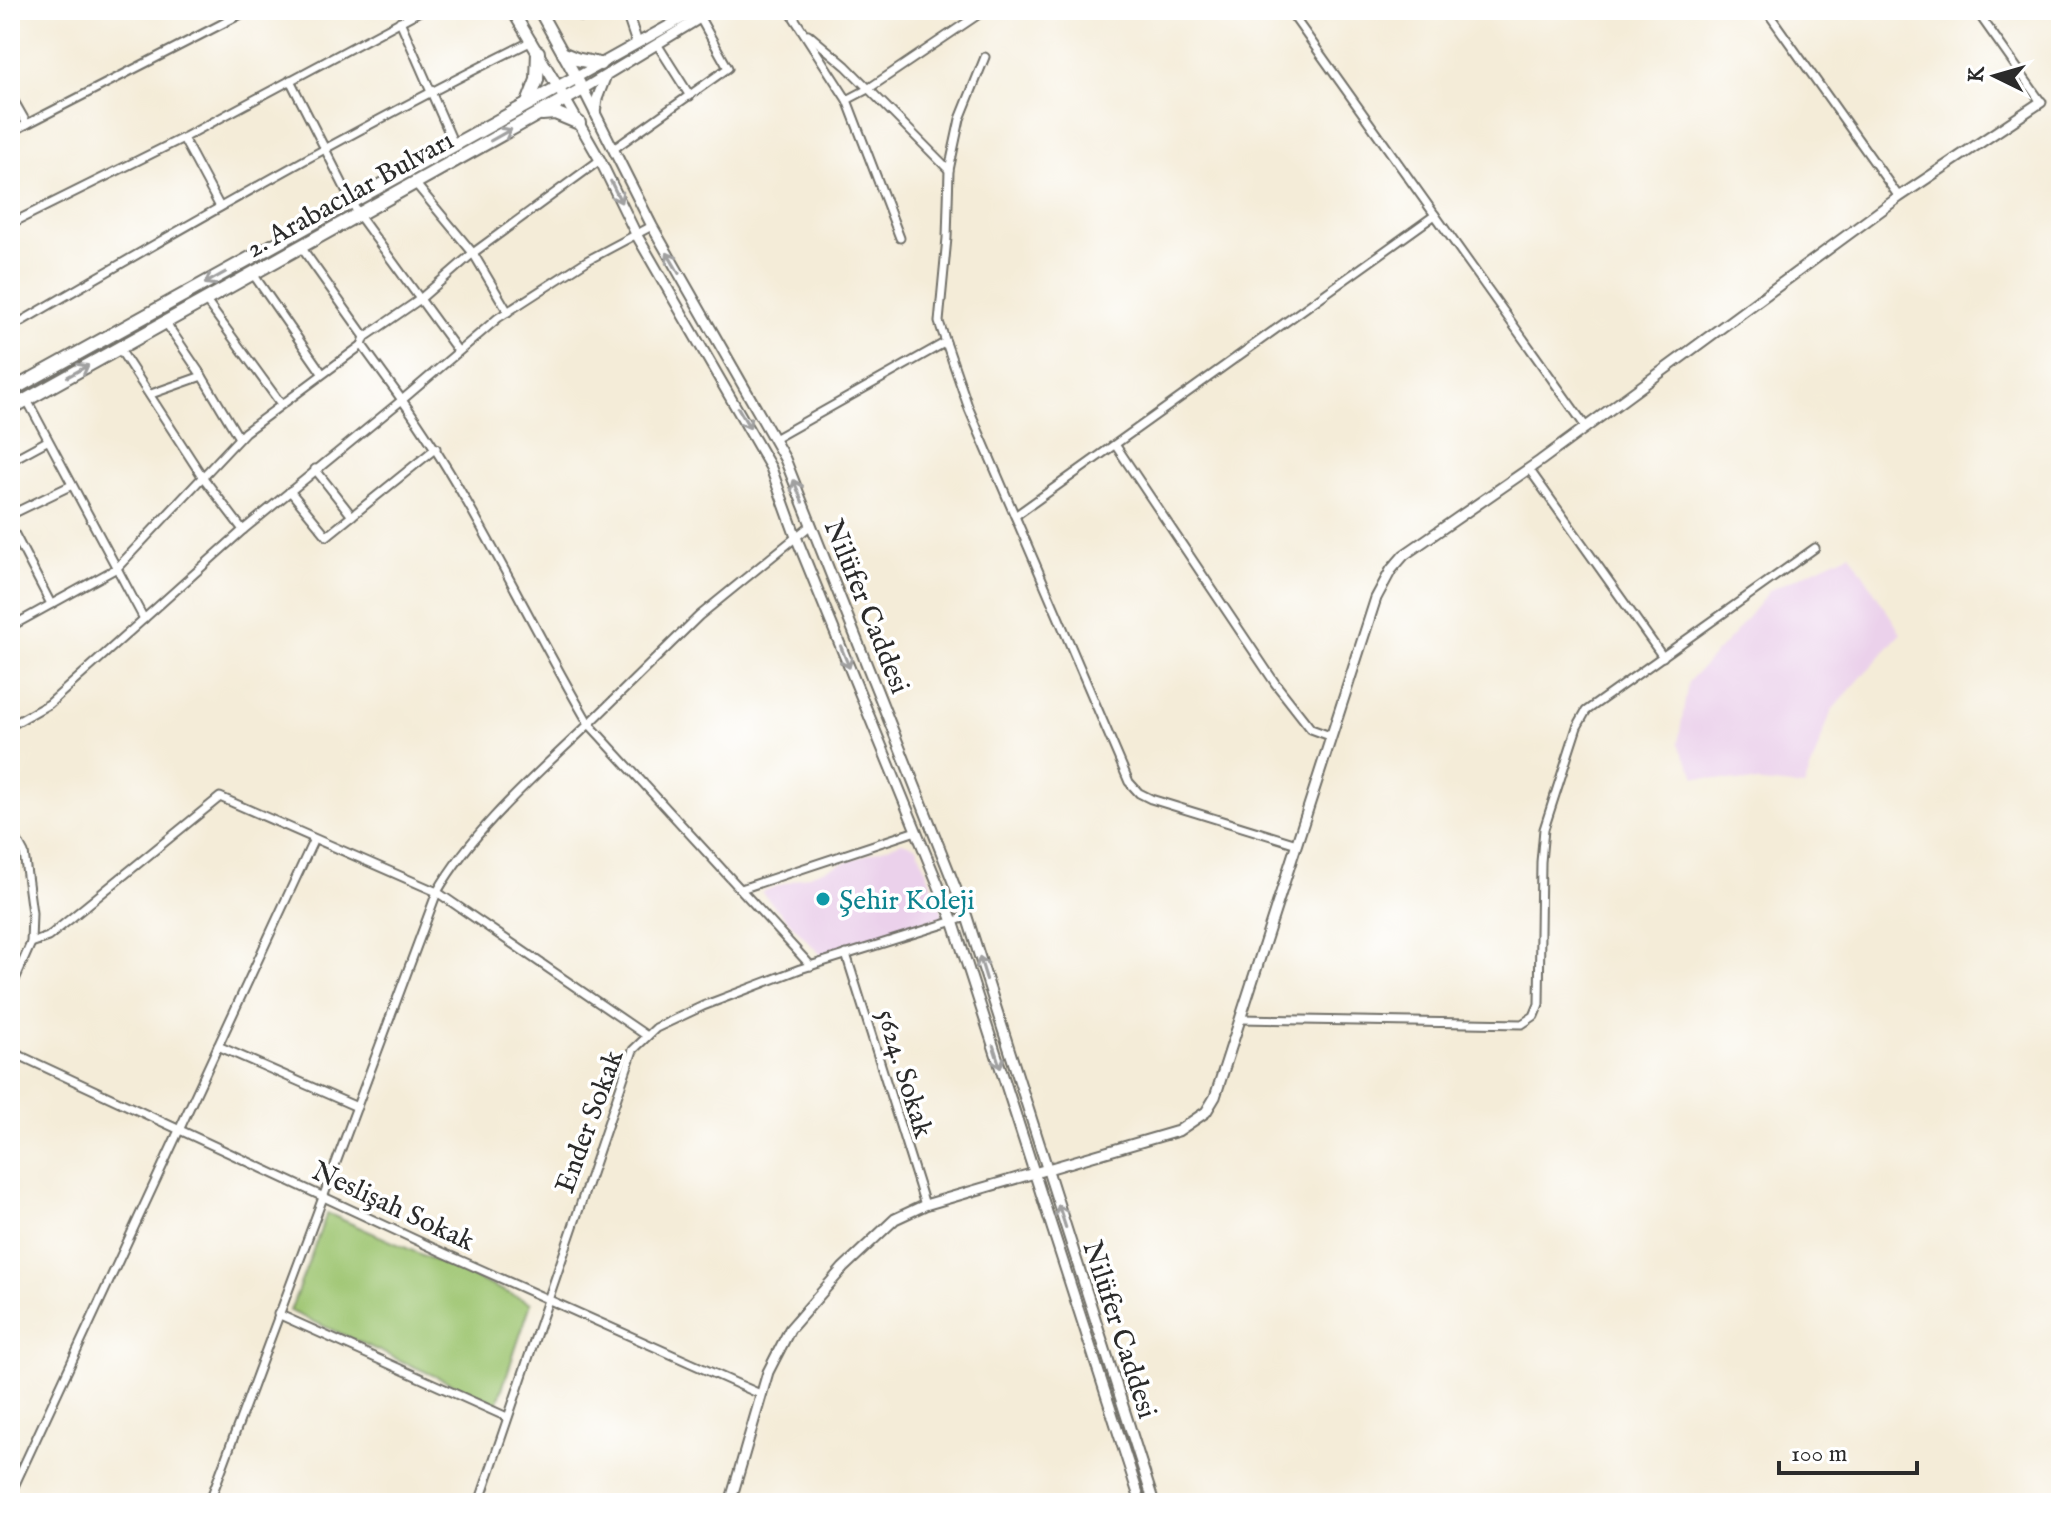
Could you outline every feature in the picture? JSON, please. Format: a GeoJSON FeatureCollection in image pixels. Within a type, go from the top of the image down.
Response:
{"type":"FeatureCollection","features":[{"type":"Feature","properties":{"kind":"main road"},"geometry":{"type":"LineString","coordinates":[[512,10],[565,99]]}},
{"type":"Feature","properties":{"kind":"main road"},"geometry":{"type":"LineString","coordinates":[[14,389],[356,208],[558,87],[580,83],[539,10]]}},
{"type":"Feature","properties":{"kind":"main road"},"geometry":{"type":"LineString","coordinates":[[528,104],[537,80],[535,47]]}},
{"type":"Feature","properties":{"kind":"main road"},"geometry":{"type":"LineString","coordinates":[[564,54],[603,70]]}},
{"type":"Feature","properties":{"kind":"main road","name":"2. Arabacılar Bulvarı"},"geometry":{"type":"LineString","coordinates":[[10,409],[301,247],[356,208],[415,183],[539,114],[565,99],[580,83]]}},
{"type":"Feature","properties":{"kind":"main road"},"geometry":{"type":"LineString","coordinates":[[539,114],[555,113],[579,123]]}},
{"type":"Feature","properties":{"kind":"street"},"geometry":{"type":"LineString","coordinates":[[10,133],[249,10]]}},
{"type":"Feature","properties":{"kind":"street"},"geometry":{"type":"LineString","coordinates":[[10,224],[183,138],[422,10]]}},
{"type":"Feature","properties":{"kind":"street"},"geometry":{"type":"LineString","coordinates":[[578,10],[581,17],[592,10]]}},
{"type":"Feature","properties":{"kind":"street"},"geometry":{"type":"LineString","coordinates":[[626,10],[637,43]]}},
{"type":"Feature","properties":{"kind":"street"},"geometry":{"type":"LineString","coordinates":[[789,10],[847,100],[900,238]]}},
{"type":"Feature","properties":{"kind":"street"},"geometry":{"type":"LineString","coordinates":[[847,100],[985,10]]}},
{"type":"Feature","properties":{"kind":"street"},"geometry":{"type":"LineString","coordinates":[[1215,10],[1237,17],[1288,10],[1586,427]]}},
{"type":"Feature","properties":{"kind":"street"},"geometry":{"type":"LineString","coordinates":[[1766,10],[1899,197]]}},
{"type":"Feature","properties":{"kind":"street"},"geometry":{"type":"LineString","coordinates":[[730,1503],[760,1394],[790,1329],[843,1268],[895,1219],[925,1205],[1178,1131],[1206,1112],[1215,1097],[1241,1019],[1376,598],[1391,570],[1404,555],[1529,469],[1899,197],[2041,102],[1976,10]]}},
{"type":"Feature","properties":{"kind":"street"},"geometry":{"type":"LineString","coordinates":[[595,113],[603,70],[637,43],[701,13]]}},
{"type":"Feature","properties":{"kind":"street"},"geometry":{"type":"LineString","coordinates":[[580,83],[657,44],[701,13]]}},
{"type":"Feature","properties":{"kind":"street"},"geometry":{"type":"LineString","coordinates":[[615,148],[728,68],[701,13]]}},
{"type":"Feature","properties":{"kind":"street"},"geometry":{"type":"LineString","coordinates":[[400,21],[453,142]]}},
{"type":"Feature","properties":{"kind":"street"},"geometry":{"type":"LineString","coordinates":[[800,27],[949,170]]}},
{"type":"Feature","properties":{"kind":"street"},"geometry":{"type":"LineString","coordinates":[[657,44],[690,96]]}},
{"type":"Feature","properties":{"kind":"street"},"geometry":{"type":"LineString","coordinates":[[10,328],[220,207],[431,91],[535,47]]}},
{"type":"Feature","properties":{"kind":"street"},"geometry":{"type":"LineString","coordinates":[[985,57],[960,119],[949,170],[947,238],[939,322],[969,409],[1129,782],[1139,793],[1151,799],[1297,844]]}},
{"type":"Feature","properties":{"kind":"street"},"geometry":{"type":"LineString","coordinates":[[290,80],[356,208],[458,351]]}},
{"type":"Feature","properties":{"kind":"street","name":"Nilüfer Caddesi"},"geometry":{"type":"LineString","coordinates":[[580,83],[652,226],[785,459],[967,917],[1154,1503]]}},
{"type":"Feature","properties":{"kind":"street"},"geometry":{"type":"LineString","coordinates":[[10,94],[27,124]]}},
{"type":"Feature","properties":{"kind":"street"},"geometry":{"type":"LineString","coordinates":[[565,99],[600,160],[636,234],[771,468],[796,537],[953,921],[1141,1503]]}},
{"type":"Feature","properties":{"kind":"street"},"geometry":{"type":"LineString","coordinates":[[183,138],[220,207]]}},
{"type":"Feature","properties":{"kind":"street"},"geometry":{"type":"LineString","coordinates":[[10,627],[117,568],[239,438],[419,300],[473,253],[600,160]]}},
{"type":"Feature","properties":{"kind":"street"},"geometry":{"type":"LineString","coordinates":[[415,183],[473,253],[508,312]]}},
{"type":"Feature","properties":{"kind":"street"},"geometry":{"type":"LineString","coordinates":[[1015,516],[1435,215]]}},
{"type":"Feature","properties":{"kind":"street"},"geometry":{"type":"LineString","coordinates":[[10,726],[49,704],[243,530],[508,312],[588,260],[652,226]]}},
{"type":"Feature","properties":{"kind":"street"},"geometry":{"type":"LineString","coordinates":[[301,247],[436,448],[589,724],[811,966]]}},
{"type":"Feature","properties":{"kind":"street"},"geometry":{"type":"LineString","coordinates":[[253,274],[322,373]]}},
{"type":"Feature","properties":{"kind":"street"},"geometry":{"type":"LineString","coordinates":[[206,301],[281,404]]}},
{"type":"Feature","properties":{"kind":"street"},"geometry":{"type":"LineString","coordinates":[[166,323],[239,438]]}},
{"type":"Feature","properties":{"kind":"street"},"geometry":{"type":"LineString","coordinates":[[774,439],[946,342]]}},
{"type":"Feature","properties":{"kind":"street"},"geometry":{"type":"LineString","coordinates":[[119,348],[202,476],[243,530]]}},
{"type":"Feature","properties":{"kind":"street"},"geometry":{"type":"LineString","coordinates":[[10,372],[14,389]]}},
{"type":"Feature","properties":{"kind":"street"},"geometry":{"type":"LineString","coordinates":[[151,394],[202,376]]}},
{"type":"Feature","properties":{"kind":"street"},"geometry":{"type":"LineString","coordinates":[[27,400],[144,619]]}},
{"type":"Feature","properties":{"kind":"street"},"geometry":{"type":"LineString","coordinates":[[10,461],[47,441]]}},
{"type":"Feature","properties":{"kind":"street"},"geometry":{"type":"LineString","coordinates":[[1116,446],[1275,683],[1311,729],[1330,736]]}},
{"type":"Feature","properties":{"kind":"street"},"geometry":{"type":"LineString","coordinates":[[290,491],[327,536],[436,448]]}},
{"type":"Feature","properties":{"kind":"street"},"geometry":{"type":"LineString","coordinates":[[315,469],[352,516]]}},
{"type":"Feature","properties":{"kind":"street"},"geometry":{"type":"LineString","coordinates":[[1529,469],[1663,657]]}},
{"type":"Feature","properties":{"kind":"street"},"geometry":{"type":"LineString","coordinates":[[10,515],[72,485]]}},
{"type":"Feature","properties":{"kind":"street"},"geometry":{"type":"LineString","coordinates":[[10,525],[51,604]]}},
{"type":"Feature","properties":{"kind":"street"},"geometry":{"type":"LineString","coordinates":[[209,1503],[437,892],[452,868],[513,797],[699,616],[811,525]]}},
{"type":"Feature","properties":{"kind":"street"},"geometry":{"type":"LineString","coordinates":[[1241,1019],[1522,1024],[1534,1016],[1539,1004],[1544,829],[1577,727],[1586,711],[1815,548]]}},
{"type":"Feature","properties":{"kind":"street"},"geometry":{"type":"LineString","coordinates":[[31,943],[48,937],[220,797],[437,892],[647,1036]]}},
{"type":"Feature","properties":{"kind":"street"},"geometry":{"type":"LineString","coordinates":[[10,827],[24,853],[32,913],[31,943],[10,991]]}},
{"type":"Feature","properties":{"kind":"street"},"geometry":{"type":"LineString","coordinates":[[741,889],[916,831]]}},
{"type":"Feature","properties":{"kind":"street"},"geometry":{"type":"LineString","coordinates":[[10,1495],[314,839]]}},
{"type":"Feature","properties":{"kind":"street","name":"Ender Sokak"},"geometry":{"type":"LineString","coordinates":[[479,1503],[633,1050],[656,1028],[703,1006],[846,954],[967,917]]}},
{"type":"Feature","properties":{"kind":"street","name":"5624. Sokak"},"geometry":{"type":"LineString","coordinates":[[846,954],[925,1205]]}},
{"type":"Feature","properties":{"kind":"street"},"geometry":{"type":"LineString","coordinates":[[218,1046],[357,1107]]}},
{"type":"Feature","properties":{"kind":"street","name":"Neslişah Sokak"},"geometry":{"type":"LineString","coordinates":[[10,1051],[760,1394]]}},
{"type":"Feature","properties":{"kind":"street"},"geometry":{"type":"LineString","coordinates":[[278,1314],[507,1417]]}},
{"type":"Feature","properties":{"kind":"shaded area"},"geometry":{"type":"Polygon","coordinates":[[[1850,553],[1901,633],[1832,710],[1804,787],[1696,777],[1678,744],[1688,682],[1734,634],[1770,590],[1850,553]]]}},
{"type":"Feature","properties":{"kind":"shaded area"},"geometry":{"type":"Polygon","coordinates":[[[902,842],[917,847],[944,916],[822,956],[761,892],[902,842]]]}},
{"type":"Feature","properties":{"kind":"green space"},"geometry":{"type":"Polygon","coordinates":[[[327,1213],[531,1303],[497,1404],[290,1311],[327,1213]]]}},
{"type":"Feature","properties":{"kind":"place","name":"Şehir Koleji"},"geometry":{"type":"Point","coordinates":[823,899]}}]}
